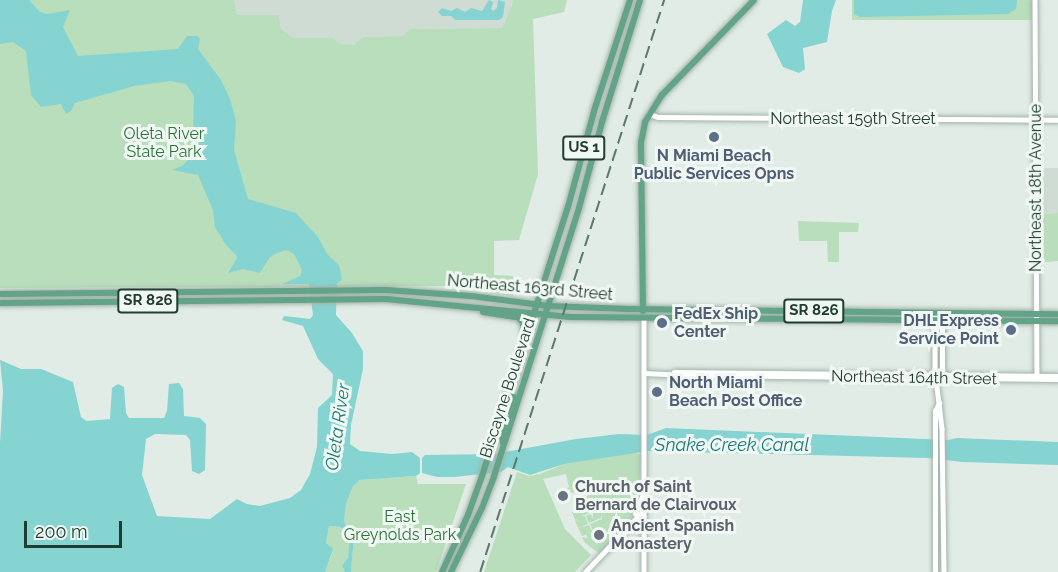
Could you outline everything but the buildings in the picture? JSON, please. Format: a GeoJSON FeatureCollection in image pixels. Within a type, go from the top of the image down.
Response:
{"type":"FeatureCollection","features":[{"type":"Feature","properties":{"kind":"main road","name":"Biscayne Boulevard"},"geometry":{"type":"LineString","coordinates":[[442,572],[468,515],[482,476],[574,187],[594,111],[630,0]]}},
{"type":"Feature","properties":{"kind":"main road","name":"Biscayne Boulevard"},"geometry":{"type":"LineString","coordinates":[[451,572],[482,508],[494,476],[579,208],[602,122],[640,0]]}},
{"type":"Feature","properties":{"kind":"main road"},"geometry":{"type":"LineString","coordinates":[[644,313],[641,143],[649,114],[662,95],[754,0]]}},
{"type":"Feature","properties":{"kind":"main road"},"geometry":{"type":"LineString","coordinates":[[627,10],[636,13]]}},
{"type":"Feature","properties":{"kind":"main road"},"geometry":{"type":"LineString","coordinates":[[574,187],[578,191],[579,208]]}},
{"type":"Feature","properties":{"kind":"main road"},"geometry":{"type":"LineString","coordinates":[[386,290],[386,299]]}},
{"type":"Feature","properties":{"kind":"main road","name":"Northeast 163rd Street"},"geometry":{"type":"LineString","coordinates":[[0,294],[386,290],[471,296],[548,306],[729,317],[755,310],[910,312],[939,316],[1036,318],[1058,321]]}},
{"type":"Feature","properties":{"kind":"main road","name":"Northeast 163rd Street"},"geometry":{"type":"LineString","coordinates":[[0,303],[386,299],[545,315],[741,314],[898,320],[939,316]]}},
{"type":"Feature","properties":{"kind":"main road"},"geometry":{"type":"LineString","coordinates":[[448,304],[453,308],[518,317],[523,323],[526,338]]}},
{"type":"Feature","properties":{"kind":"main road"},"geometry":{"type":"LineString","coordinates":[[840,319],[852,312]]}},
{"type":"Feature","properties":{"kind":"main road"},"geometry":{"type":"LineString","coordinates":[[898,320],[910,312]]}},
{"type":"Feature","properties":{"kind":"main road","name":"Northeast 163rd Street"},"geometry":{"type":"LineString","coordinates":[[1036,318],[1058,314]]}},
{"type":"Feature","properties":{"kind":"main road"},"geometry":{"type":"LineString","coordinates":[[502,449],[502,432],[513,397],[510,389]]}},
{"type":"Feature","properties":{"kind":"street","name":"Northeast 18th Avenue"},"geometry":{"type":"LineString","coordinates":[[1035,0],[1037,375]]}},
{"type":"Feature","properties":{"kind":"street","name":"Northeast 159th Street"},"geometry":{"type":"LineString","coordinates":[[649,114],[677,117],[1058,120]]}},
{"type":"Feature","properties":{"kind":"street"},"geometry":{"type":"LineString","coordinates":[[644,313],[644,572]]}},
{"type":"Feature","properties":{"kind":"street"},"geometry":{"type":"LineString","coordinates":[[939,316],[935,370],[938,376],[941,407],[944,572]]}},
{"type":"Feature","properties":{"kind":"street","name":"Northeast 164th Street"},"geometry":{"type":"LineString","coordinates":[[644,373],[1058,377]]}},
{"type":"Feature","properties":{"kind":"street","name":"Northeast 164th Street"},"geometry":{"type":"LineString","coordinates":[[938,376],[1037,375],[1058,377]]}},
{"type":"Feature","properties":{"kind":"street"},"geometry":{"type":"LineString","coordinates":[[935,572],[935,411],[939,403]]}},
{"type":"Feature","properties":{"kind":"street"},"geometry":{"type":"LineString","coordinates":[[631,523],[642,496],[644,482]]}},
{"type":"Feature","properties":{"kind":"street"},"geometry":{"type":"LineString","coordinates":[[585,572],[645,509]]}},
{"type":"Feature","properties":{"kind":"street"},"geometry":{"type":"LineString","coordinates":[[626,528],[644,529]]}},
{"type":"Feature","properties":{"kind":"shaded area"},"geometry":{"type":"Polygon","coordinates":[[[234,0],[514,0],[502,28],[410,29],[402,36],[362,37],[354,45],[341,44],[333,38],[294,38],[281,29],[279,16],[237,15],[234,0]]]}},
{"type":"Feature","properties":{"kind":"shaded area"},"geometry":{"type":"Polygon","coordinates":[[[1058,168],[1058,213],[1042,214],[1042,170],[1058,168]]]}},
{"type":"Feature","properties":{"kind":"green space","name":"Oleta River State Park"},"geometry":{"type":"Polygon","coordinates":[[[0,0],[234,0],[237,15],[279,15],[281,29],[294,38],[333,38],[341,44],[354,45],[362,37],[402,36],[410,29],[502,28],[514,0],[567,0],[564,12],[533,19],[538,174],[519,240],[494,241],[494,275],[513,276],[513,296],[454,286],[0,288],[0,0]]]}},
{"type":"Feature","properties":{"kind":"green space"},"geometry":{"type":"Polygon","coordinates":[[[852,0],[1035,0],[1035,20],[852,20],[852,0]]]}},
{"type":"Feature","properties":{"kind":"green space"},"geometry":{"type":"Polygon","coordinates":[[[1058,213],[1058,261],[1044,262],[1042,214],[1058,213]]]}},
{"type":"Feature","properties":{"kind":"green space"},"geometry":{"type":"Polygon","coordinates":[[[798,221],[859,223],[858,232],[839,232],[839,262],[828,262],[827,241],[799,241],[798,221]]]}},
{"type":"Feature","properties":{"kind":"green space"},"geometry":{"type":"Polygon","coordinates":[[[634,452],[641,455],[638,503],[628,523],[599,553],[585,543],[582,537],[588,538],[586,535],[588,534],[582,536],[575,521],[578,518],[575,520],[572,512],[582,508],[583,512],[589,510],[590,513],[581,516],[585,516],[588,524],[579,528],[589,525],[594,535],[591,538],[597,544],[605,537],[604,532],[600,529],[593,531],[590,524],[602,519],[601,514],[601,518],[589,523],[586,516],[590,514],[593,518],[593,513],[599,513],[600,510],[598,508],[592,512],[590,510],[600,505],[604,513],[610,510],[607,503],[603,503],[584,511],[580,499],[589,495],[586,489],[571,493],[570,489],[566,490],[569,487],[566,474],[543,479],[565,529],[591,555],[575,572],[484,572],[517,472],[529,476],[564,464],[634,452]]]}},
{"type":"Feature","properties":{"kind":"green space","name":"East Greynolds Park"},"geometry":{"type":"Polygon","coordinates":[[[416,476],[418,484],[466,484],[436,572],[351,572],[354,537],[344,522],[346,504],[353,486],[360,480],[416,476]]]}},
{"type":"Feature","properties":{"kind":"green space","name":"East Greynolds Park"},"geometry":{"type":"Polygon","coordinates":[[[329,526],[340,527],[350,535],[348,559],[342,564],[345,572],[325,572],[332,553],[326,544],[329,526]]]}},
{"type":"Feature","properties":{"kind":"water","name":"Oleta River"},"geometry":{"type":"Polygon","coordinates":[[[0,0],[29,0],[40,12],[47,14],[70,10],[63,27],[78,56],[178,49],[187,36],[197,36],[200,39],[198,49],[221,80],[230,99],[236,121],[234,150],[248,199],[296,213],[318,237],[327,254],[339,265],[342,280],[337,283],[336,315],[352,333],[363,351],[363,369],[351,425],[350,444],[360,451],[392,454],[412,452],[420,458],[420,473],[416,476],[360,480],[353,486],[346,504],[344,522],[354,537],[351,572],[345,572],[342,565],[348,558],[350,535],[340,527],[329,526],[326,543],[333,549],[325,572],[0,572],[0,443],[3,391],[0,360],[21,369],[41,369],[73,382],[81,417],[86,421],[110,419],[112,388],[118,384],[124,387],[126,413],[129,418],[164,418],[167,411],[169,384],[179,383],[183,389],[184,416],[200,418],[206,424],[205,470],[199,474],[192,471],[190,440],[186,435],[155,434],[146,439],[142,475],[157,516],[210,519],[237,499],[247,504],[260,506],[290,498],[301,490],[310,474],[317,447],[318,408],[332,395],[333,374],[318,359],[303,326],[282,320],[284,316],[310,319],[313,315],[309,284],[282,284],[300,276],[302,270],[294,254],[286,250],[277,253],[270,257],[260,273],[243,269],[228,273],[237,258],[215,227],[213,210],[198,175],[172,170],[182,166],[188,160],[193,139],[194,96],[186,84],[171,81],[134,86],[75,103],[71,111],[66,114],[61,104],[41,107],[31,95],[26,51],[13,42],[0,44],[0,0]]]}},
{"type":"Feature","properties":{"kind":"water"},"geometry":{"type":"Polygon","coordinates":[[[489,0],[493,2],[491,9],[493,11],[497,8],[498,0],[505,2],[503,17],[499,20],[455,20],[451,16],[442,16],[438,12],[442,8],[451,11],[457,8],[465,12],[471,8],[482,11],[489,0]]]}},
{"type":"Feature","properties":{"kind":"water"},"geometry":{"type":"Polygon","coordinates":[[[803,0],[836,0],[827,42],[803,48],[805,69],[799,73],[783,67],[767,34],[786,20],[795,26],[800,22],[803,0]]]}},
{"type":"Feature","properties":{"kind":"water"},"geometry":{"type":"Polygon","coordinates":[[[854,0],[1017,0],[1016,9],[1008,14],[860,17],[854,14],[854,0]]]}},
{"type":"Feature","properties":{"kind":"water","name":"Snake Creek Canal"},"geometry":{"type":"Polygon","coordinates":[[[666,428],[948,440],[957,438],[1058,442],[1058,465],[962,462],[928,458],[648,451],[564,464],[530,475],[508,467],[501,472],[454,477],[437,477],[422,473],[422,458],[425,455],[494,454],[576,439],[619,434],[647,435],[666,428]]]}},
{"type":"Feature","properties":{"kind":"railway"},"geometry":{"type":"LineString","coordinates":[[480,572],[664,0]]}},
{"type":"Feature","properties":{"kind":"place","name":"N Miami Beach Public Services Opns"},"geometry":{"type":"Point","coordinates":[714,137]}},
{"type":"Feature","properties":{"kind":"place","name":"FedEx Ship Center"},"geometry":{"type":"Point","coordinates":[662,323]}},
{"type":"Feature","properties":{"kind":"place","name":"DHL Express Service Point"},"geometry":{"type":"Point","coordinates":[1011,330]}},
{"type":"Feature","properties":{"kind":"place","name":"North Miami Beach Post Office"},"geometry":{"type":"Point","coordinates":[657,392]}},
{"type":"Feature","properties":{"kind":"place","name":"Church of Saint Bernard de Clairvoux"},"geometry":{"type":"Point","coordinates":[563,496]}},
{"type":"Feature","properties":{"kind":"place","name":"Ancient Spanish Monastery"},"geometry":{"type":"Point","coordinates":[599,535]}}]}
